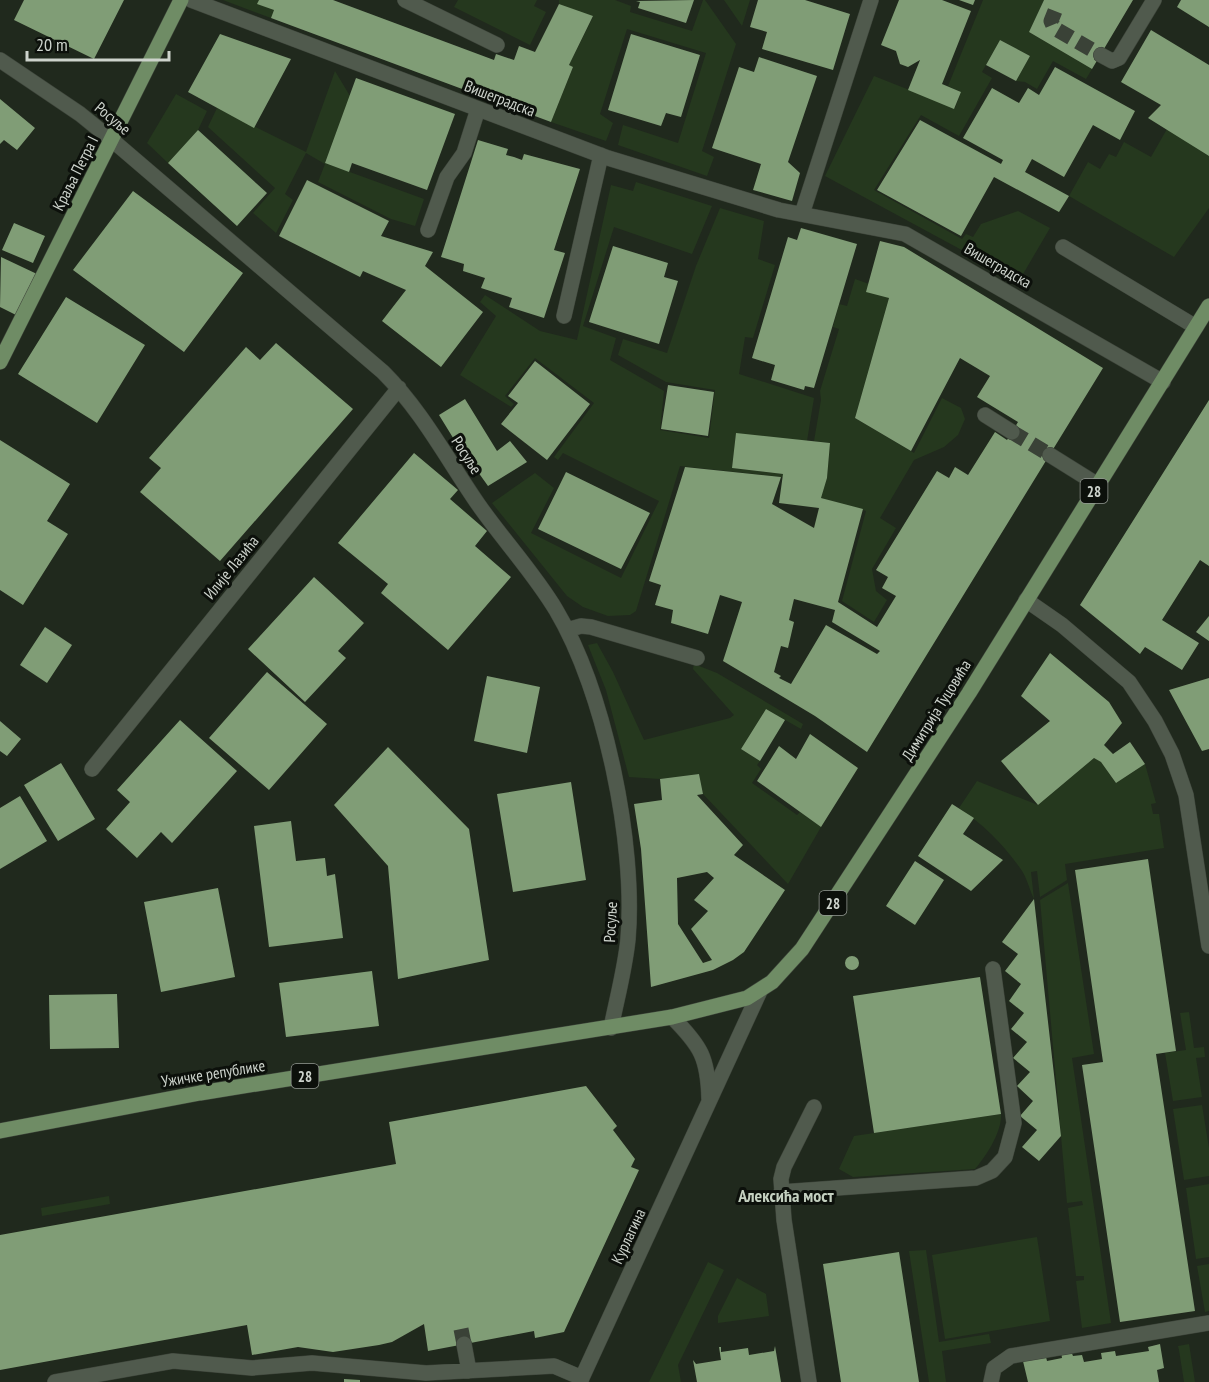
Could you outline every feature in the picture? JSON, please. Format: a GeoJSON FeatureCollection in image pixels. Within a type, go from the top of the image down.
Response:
{"type":"FeatureCollection","features":[{"type":"Feature","properties":{"kind":"main road","name":"Краља Петра I"},"geometry":{"type":"LineString","coordinates":[[0,362],[181,0]]}},
{"type":"Feature","properties":{"kind":"main road","name":"Димитрија Туцовића"},"geometry":{"type":"LineString","coordinates":[[611,1028],[734,1004],[760,991],[787,968],[831,907],[1209,306]]}},
{"type":"Feature","properties":{"kind":"main road","name":"Ужичке републике"},"geometry":{"type":"LineString","coordinates":[[0,1131],[200,1093],[611,1028]]}},
{"type":"Feature","properties":{"kind":"street","name":"Вишеградска"},"geometry":{"type":"LineString","coordinates":[[191,0],[601,155],[720,194],[801,214],[895,230],[914,238],[1163,382]]}},
{"type":"Feature","properties":{"kind":"street"},"geometry":{"type":"LineString","coordinates":[[405,0],[497,45]]}},
{"type":"Feature","properties":{"kind":"street"},"geometry":{"type":"LineString","coordinates":[[801,214],[871,0]]}},
{"type":"Feature","properties":{"kind":"street"},"geometry":{"type":"LineString","coordinates":[[1101,55],[1112,61],[1119,58],[1154,0]]}},
{"type":"Feature","properties":{"kind":"street","name":"Росуље"},"geometry":{"type":"LineString","coordinates":[[0,60],[80,114],[112,140],[399,388],[499,534],[555,609],[567,630],[588,679],[612,767],[625,835],[629,892],[628,939],[611,1028]]}},
{"type":"Feature","properties":{"kind":"street"},"geometry":{"type":"LineString","coordinates":[[428,230],[447,177],[464,153],[478,109]]}},
{"type":"Feature","properties":{"kind":"street"},"geometry":{"type":"LineString","coordinates":[[564,316],[601,155]]}},
{"type":"Feature","properties":{"kind":"street"},"geometry":{"type":"LineString","coordinates":[[1063,247],[1196,327]]}},
{"type":"Feature","properties":{"kind":"street","name":"Илије Лазића"},"geometry":{"type":"LineString","coordinates":[[92,769],[399,388]]}},
{"type":"Feature","properties":{"kind":"street"},"geometry":{"type":"LineString","coordinates":[[985,415],[1012,432]]}},
{"type":"Feature","properties":{"kind":"street"},"geometry":{"type":"LineString","coordinates":[[1050,455],[1098,485]]}},
{"type":"Feature","properties":{"kind":"street"},"geometry":{"type":"LineString","coordinates":[[1026,600],[1062,625],[1128,682],[1155,721],[1172,754],[1186,795],[1209,946]]}},
{"type":"Feature","properties":{"kind":"street"},"geometry":{"type":"LineString","coordinates":[[567,630],[580,626],[591,627],[697,658]]}},
{"type":"Feature","properties":{"kind":"street"},"geometry":{"type":"LineString","coordinates":[[781,1192],[976,1178],[999,1165],[1009,1149],[1014,1123],[993,969]]}},
{"type":"Feature","properties":{"kind":"street","name":"Курлагина"},"geometry":{"type":"LineString","coordinates":[[581,1380],[760,991]]}},
{"type":"Feature","properties":{"kind":"street","name":"Курлагина"},"geometry":{"type":"LineString","coordinates":[[672,1017],[701,1050],[708,1069],[709,1105]]}},
{"type":"Feature","properties":{"kind":"street"},"geometry":{"type":"LineString","coordinates":[[809,1382],[781,1192],[784,1167],[814,1107]]}},
{"type":"Feature","properties":{"kind":"street"},"geometry":{"type":"LineString","coordinates":[[991,1382],[994,1368],[1011,1356],[1209,1323]]}},
{"type":"Feature","properties":{"kind":"street"},"geometry":{"type":"LineString","coordinates":[[464,1344],[469,1371]]}},
{"type":"Feature","properties":{"kind":"street"},"geometry":{"type":"LineString","coordinates":[[55,1382],[173,1360],[252,1368],[312,1363],[426,1373],[554,1366],[581,1380]]}},
{"type":"Feature","properties":{"kind":"green space"},"geometry":{"type":"Polygon","coordinates":[[[223,0],[259,0],[258,3],[274,10],[271,18],[223,0]]]}},
{"type":"Feature","properties":{"kind":"green space"},"geometry":{"type":"Polygon","coordinates":[[[458,0],[537,0],[534,6],[546,12],[530,45],[454,7],[458,0]]]}},
{"type":"Feature","properties":{"kind":"green space"},"geometry":{"type":"Polygon","coordinates":[[[559,0],[615,0],[631,6],[630,12],[692,31],[703,0],[705,0],[736,44],[702,151],[714,157],[707,176],[618,145],[623,125],[678,143],[706,53],[627,29],[600,114],[613,123],[606,141],[551,122],[573,67],[569,65],[593,17],[559,4],[559,0]]]}},
{"type":"Feature","properties":{"kind":"green space"},"geometry":{"type":"Polygon","coordinates":[[[724,0],[750,0],[742,26],[724,0]]]}},
{"type":"Feature","properties":{"kind":"green space"},"geometry":{"type":"Polygon","coordinates":[[[983,0],[1044,0],[1029,32],[1092,69],[1086,79],[1053,61],[1037,89],[1025,82],[1016,81],[1030,56],[1000,40],[982,72],[992,78],[959,136],[921,115],[874,190],[962,239],[966,234],[973,237],[981,224],[1018,211],[1050,228],[1019,281],[825,176],[874,76],[955,108],[961,92],[948,86],[983,0]]]}},
{"type":"Feature","properties":{"kind":"green space"},"geometry":{"type":"Polygon","coordinates":[[[335,71],[350,96],[325,163],[424,199],[415,226],[391,219],[318,182],[325,164],[306,153],[285,194],[293,200],[276,233],[253,213],[275,188],[208,127],[217,108],[306,152],[335,71]]]}},
{"type":"Feature","properties":{"kind":"green space"},"geometry":{"type":"Polygon","coordinates":[[[176,94],[207,111],[198,130],[168,163],[147,143],[176,94]]]}},
{"type":"Feature","properties":{"kind":"green space"},"geometry":{"type":"Polygon","coordinates":[[[1167,129],[1209,156],[1209,208],[1174,257],[1069,196],[1088,162],[1100,169],[1109,154],[1116,157],[1124,142],[1151,157],[1167,129]]]}},
{"type":"Feature","properties":{"kind":"green space"},"geometry":{"type":"Polygon","coordinates":[[[636,182],[712,206],[692,254],[614,227],[583,326],[616,338],[610,360],[664,391],[660,430],[709,438],[715,390],[666,382],[618,355],[623,339],[667,353],[696,266],[720,208],[764,221],[758,259],[775,265],[753,338],[745,337],[739,374],[814,398],[807,441],[736,434],[732,468],[783,474],[783,477],[680,466],[636,611],[630,615],[608,616],[583,607],[567,596],[492,503],[535,473],[554,488],[531,533],[621,578],[659,501],[563,453],[558,460],[554,457],[594,403],[535,358],[505,396],[514,404],[511,407],[460,375],[496,316],[480,302],[485,295],[540,331],[577,340],[611,185],[633,191],[636,182]]]}},
{"type":"Feature","properties":{"kind":"green space"},"geometry":{"type":"Polygon","coordinates":[[[855,279],[869,284],[889,298],[855,418],[914,453],[942,398],[961,408],[965,419],[958,435],[944,447],[914,460],[880,518],[896,528],[872,569],[876,591],[887,600],[874,622],[842,601],[866,511],[821,498],[827,478],[830,443],[814,441],[821,400],[820,391],[839,329],[833,327],[839,304],[847,306],[855,279]]]}},
{"type":"Feature","properties":{"kind":"green space"},"geometry":{"type":"Polygon","coordinates":[[[597,643],[644,740],[730,718],[734,715],[693,669],[694,664],[717,673],[803,724],[801,729],[766,709],[741,749],[760,761],[757,765],[761,769],[752,783],[797,815],[800,812],[821,827],[788,884],[703,794],[699,774],[660,779],[629,777],[606,690],[588,645],[597,643]]]}},
{"type":"Feature","properties":{"kind":"green space"},"geometry":{"type":"Polygon","coordinates":[[[1094,758],[1101,762],[1116,783],[1145,764],[1156,803],[1151,804],[1153,814],[1159,814],[1164,848],[1065,864],[1067,880],[1040,897],[1037,871],[1031,872],[1034,899],[1026,879],[1007,851],[985,828],[959,808],[977,781],[1038,805],[1094,758]]]}},
{"type":"Feature","properties":{"kind":"green space"},"geometry":{"type":"Polygon","coordinates":[[[1068,883],[1094,1054],[1072,1058],[1111,1323],[1082,1328],[1076,1281],[1084,1280],[1084,1276],[1076,1276],[1068,1208],[1083,1205],[1082,1201],[1067,1203],[1040,900],[1068,883]]]}},
{"type":"Feature","properties":{"kind":"green space"},"geometry":{"type":"Polygon","coordinates":[[[1189,1012],[1194,1048],[1204,1047],[1205,1057],[1196,1058],[1202,1097],[1173,1101],[1165,1053],[1186,1050],[1180,1013],[1189,1012]]]}},
{"type":"Feature","properties":{"kind":"green space"},"geometry":{"type":"Polygon","coordinates":[[[1202,1105],[1209,1148],[1209,1176],[1184,1180],[1173,1109],[1202,1105]]]}},
{"type":"Feature","properties":{"kind":"green space"},"geometry":{"type":"Polygon","coordinates":[[[1001,1114],[996,1136],[975,1169],[853,1177],[839,1169],[854,1136],[1001,1114]]]}},
{"type":"Feature","properties":{"kind":"green space"},"geometry":{"type":"Polygon","coordinates":[[[1209,1184],[1209,1257],[1196,1259],[1186,1188],[1209,1184]]]}},
{"type":"Feature","properties":{"kind":"green space"},"geometry":{"type":"Polygon","coordinates":[[[109,1196],[110,1204],[42,1216],[41,1208],[109,1196]]]}},
{"type":"Feature","properties":{"kind":"green space"},"geometry":{"type":"Polygon","coordinates":[[[1037,1237],[1050,1321],[945,1339],[932,1255],[1037,1237]]]}},
{"type":"Feature","properties":{"kind":"green space"},"geometry":{"type":"Polygon","coordinates":[[[926,1250],[939,1342],[989,1334],[991,1343],[942,1351],[946,1382],[929,1382],[909,1251],[926,1250]]]}},
{"type":"Feature","properties":{"kind":"green space"},"geometry":{"type":"Polygon","coordinates":[[[708,1262],[724,1270],[678,1365],[681,1382],[649,1382],[708,1262]]]}},
{"type":"Feature","properties":{"kind":"green space"},"geometry":{"type":"Polygon","coordinates":[[[1209,1264],[1209,1311],[1205,1312],[1197,1266],[1209,1264]]]}},
{"type":"Feature","properties":{"kind":"green space"},"geometry":{"type":"Polygon","coordinates":[[[737,1278],[766,1294],[769,1316],[718,1323],[718,1316],[737,1278]]]}},
{"type":"Feature","properties":{"kind":"green space"},"geometry":{"type":"Polygon","coordinates":[[[1189,1344],[1195,1382],[1184,1382],[1178,1346],[1189,1344]]]}},
{"type":"Feature","properties":{"kind":"building"},"geometry":{"type":"Polygon","coordinates":[[[24,0],[124,0],[94,59],[14,20],[24,0]]]}},
{"type":"Feature","properties":{"kind":"building"},"geometry":{"type":"Polygon","coordinates":[[[259,0],[333,0],[494,60],[496,54],[514,60],[519,46],[535,52],[559,4],[593,16],[569,65],[573,67],[551,122],[271,18],[274,10],[257,4],[259,0]]]}},
{"type":"Feature","properties":{"kind":"building"},"geometry":{"type":"Polygon","coordinates":[[[694,0],[686,23],[638,8],[640,2],[636,1],[694,0]]]}},
{"type":"Feature","properties":{"kind":"building"},"geometry":{"type":"Polygon","coordinates":[[[758,0],[805,0],[850,14],[833,70],[762,49],[767,32],[750,27],[758,0]]]}},
{"type":"Feature","properties":{"kind":"building"},"geometry":{"type":"Polygon","coordinates":[[[899,0],[942,0],[971,11],[942,84],[961,92],[954,109],[908,90],[920,60],[908,67],[900,64],[896,51],[881,45],[899,0]]]}},
{"type":"Feature","properties":{"kind":"building"},"geometry":{"type":"Polygon","coordinates":[[[959,0],[975,0],[973,5],[959,0]]]}},
{"type":"Feature","properties":{"kind":"building"},"geometry":{"type":"Polygon","coordinates":[[[1044,0],[1133,0],[1092,69],[1029,32],[1044,0]]]}},
{"type":"Feature","properties":{"kind":"building"},"geometry":{"type":"Polygon","coordinates":[[[1181,0],[1209,0],[1209,27],[1177,7],[1181,0]]]}},
{"type":"Feature","properties":{"kind":"building"},"geometry":{"type":"Polygon","coordinates":[[[1151,30],[1209,65],[1209,156],[1148,118],[1161,105],[1121,82],[1151,30]]]}},
{"type":"Feature","properties":{"kind":"building"},"geometry":{"type":"Polygon","coordinates":[[[220,34],[291,59],[254,128],[188,92],[220,34]]]}},
{"type":"Feature","properties":{"kind":"building"},"geometry":{"type":"Polygon","coordinates":[[[631,34],[700,55],[681,117],[666,113],[661,126],[608,110],[631,34]]]}},
{"type":"Feature","properties":{"kind":"building"},"geometry":{"type":"Polygon","coordinates":[[[1000,40],[1030,56],[1016,81],[986,65],[1000,40]]]}},
{"type":"Feature","properties":{"kind":"building"},"geometry":{"type":"Polygon","coordinates":[[[759,57],[817,76],[788,162],[800,173],[792,201],[753,190],[761,164],[712,148],[739,67],[754,72],[759,57]]]}},
{"type":"Feature","properties":{"kind":"building"},"geometry":{"type":"Polygon","coordinates":[[[1055,67],[1135,111],[1120,140],[1093,125],[1064,177],[1032,159],[1025,172],[1069,196],[1059,212],[994,177],[961,236],[877,190],[920,120],[1001,164],[1003,160],[963,138],[992,88],[1019,103],[1028,88],[1039,95],[1055,67]]]}},
{"type":"Feature","properties":{"kind":"building"},"geometry":{"type":"Polygon","coordinates":[[[356,78],[455,114],[427,190],[352,163],[349,172],[325,163],[356,78]]]}},
{"type":"Feature","properties":{"kind":"building"},"geometry":{"type":"Polygon","coordinates":[[[0,99],[35,128],[17,150],[4,140],[0,144],[0,99]]]}},
{"type":"Feature","properties":{"kind":"building"},"geometry":{"type":"Polygon","coordinates":[[[198,130],[267,193],[237,226],[168,163],[198,130]]]}},
{"type":"Feature","properties":{"kind":"building"},"geometry":{"type":"Polygon","coordinates":[[[478,140],[508,149],[506,155],[522,160],[524,154],[580,169],[554,250],[565,253],[544,318],[509,307],[512,298],[481,288],[485,278],[463,271],[464,264],[441,257],[478,140]]]}},
{"type":"Feature","properties":{"kind":"building"},"geometry":{"type":"Polygon","coordinates":[[[307,180],[389,221],[381,236],[433,252],[425,266],[483,312],[441,367],[382,321],[406,290],[363,271],[360,277],[279,236],[307,180]]]}},
{"type":"Feature","properties":{"kind":"building"},"geometry":{"type":"Polygon","coordinates":[[[133,191],[243,273],[184,352],[73,270],[133,191]]]}},
{"type":"Feature","properties":{"kind":"building"},"geometry":{"type":"Polygon","coordinates":[[[14,223],[45,236],[33,263],[2,250],[14,223]]]}},
{"type":"Feature","properties":{"kind":"building"},"geometry":{"type":"Polygon","coordinates":[[[801,228],[857,244],[814,388],[805,386],[804,390],[771,380],[775,365],[752,358],[788,237],[797,240],[801,228]]]}},
{"type":"Feature","properties":{"kind":"building"},"geometry":{"type":"Polygon","coordinates":[[[880,241],[904,247],[1103,368],[867,752],[815,716],[723,661],[742,602],[720,595],[708,634],[671,623],[673,610],[655,605],[661,585],[649,581],[685,467],[781,477],[772,504],[814,528],[819,508],[779,503],[783,474],[732,468],[736,433],[830,443],[827,478],[821,498],[863,509],[838,602],[877,627],[896,596],[882,588],[888,577],[876,570],[937,471],[949,478],[955,467],[968,475],[995,432],[1007,440],[1018,422],[977,397],[990,376],[960,358],[911,451],[855,418],[889,298],[866,292],[880,241]],[[794,599],[789,620],[794,622],[788,648],[781,646],[774,672],[781,676],[779,678],[791,684],[826,625],[877,654],[880,651],[832,622],[835,610],[794,599]]]}},
{"type":"Feature","properties":{"kind":"building"},"geometry":{"type":"Polygon","coordinates":[[[613,246],[668,263],[664,277],[678,281],[659,344],[589,322],[613,246]]]}},
{"type":"Feature","properties":{"kind":"building"},"geometry":{"type":"Polygon","coordinates":[[[1,257],[37,274],[18,316],[0,307],[1,257]]]}},
{"type":"Feature","properties":{"kind":"building"},"geometry":{"type":"Polygon","coordinates":[[[66,297],[145,345],[97,423],[18,374],[66,297]]]}},
{"type":"Feature","properties":{"kind":"building"},"geometry":{"type":"Polygon","coordinates":[[[276,343],[353,409],[220,561],[140,492],[161,468],[149,458],[246,347],[260,360],[276,343]]]}},
{"type":"Feature","properties":{"kind":"building"},"geometry":{"type":"Polygon","coordinates":[[[535,361],[590,404],[547,460],[501,424],[518,403],[508,396],[535,361]]]}},
{"type":"Feature","properties":{"kind":"building"},"geometry":{"type":"Polygon","coordinates":[[[668,385],[714,392],[708,436],[661,429],[668,385]]]}},
{"type":"Feature","properties":{"kind":"building"},"geometry":{"type":"Polygon","coordinates":[[[465,399],[497,451],[510,441],[527,462],[488,486],[473,465],[471,467],[439,415],[465,399]]]}},
{"type":"Feature","properties":{"kind":"building"},"geometry":{"type":"Polygon","coordinates":[[[1209,400],[1209,566],[1200,560],[1162,620],[1199,643],[1182,670],[1145,647],[1140,654],[1080,605],[1209,400]]]}},
{"type":"Feature","properties":{"kind":"building"},"geometry":{"type":"Polygon","coordinates":[[[0,440],[70,484],[47,521],[68,534],[23,605],[0,590],[0,440]]]}},
{"type":"Feature","properties":{"kind":"building"},"geometry":{"type":"Polygon","coordinates":[[[414,453],[458,490],[450,499],[487,531],[475,546],[511,577],[448,650],[381,593],[388,584],[338,543],[414,453]]]}},
{"type":"Feature","properties":{"kind":"building"},"geometry":{"type":"Polygon","coordinates":[[[566,472],[650,513],[621,569],[538,529],[566,472]]]}},
{"type":"Feature","properties":{"kind":"building"},"geometry":{"type":"Polygon","coordinates":[[[314,577],[364,623],[338,651],[346,658],[305,702],[248,649],[314,577]]]}},
{"type":"Feature","properties":{"kind":"building"},"geometry":{"type":"Polygon","coordinates":[[[1209,616],[1209,641],[1196,632],[1209,616]]]}},
{"type":"Feature","properties":{"kind":"building"},"geometry":{"type":"Polygon","coordinates":[[[45,627],[72,645],[47,683],[20,665],[45,627]]]}},
{"type":"Feature","properties":{"kind":"building"},"geometry":{"type":"Polygon","coordinates":[[[1050,653],[1109,702],[1122,723],[1104,745],[1113,754],[1130,742],[1145,764],[1116,783],[1101,762],[1094,758],[1038,805],[1001,761],[1050,721],[1021,696],[1050,653]]]}},
{"type":"Feature","properties":{"kind":"building"},"geometry":{"type":"Polygon","coordinates":[[[267,672],[327,724],[269,790],[209,738],[267,672]]]}},
{"type":"Feature","properties":{"kind":"building"},"geometry":{"type":"Polygon","coordinates":[[[487,676],[540,687],[527,753],[474,741],[487,676]]]}},
{"type":"Feature","properties":{"kind":"building"},"geometry":{"type":"Polygon","coordinates":[[[1209,678],[1209,749],[1202,751],[1169,690],[1209,678]]]}},
{"type":"Feature","properties":{"kind":"building"},"geometry":{"type":"Polygon","coordinates":[[[766,709],[785,720],[760,761],[741,749],[766,709]]]}},
{"type":"Feature","properties":{"kind":"building"},"geometry":{"type":"Polygon","coordinates":[[[180,720],[237,771],[172,843],[161,832],[137,858],[106,829],[130,802],[117,790],[180,720]]]}},
{"type":"Feature","properties":{"kind":"building"},"geometry":{"type":"Polygon","coordinates":[[[0,721],[21,739],[7,756],[0,751],[0,721]]]}},
{"type":"Feature","properties":{"kind":"building"},"geometry":{"type":"Polygon","coordinates":[[[810,734],[858,768],[821,827],[757,781],[779,746],[796,759],[810,734]]]}},
{"type":"Feature","properties":{"kind":"building"},"geometry":{"type":"Polygon","coordinates":[[[388,747],[469,829],[489,960],[398,979],[388,866],[334,805],[388,747]]]}},
{"type":"Feature","properties":{"kind":"building"},"geometry":{"type":"Polygon","coordinates":[[[61,763],[95,819],[58,841],[24,785],[61,763]]]}},
{"type":"Feature","properties":{"kind":"building"},"geometry":{"type":"Polygon","coordinates":[[[699,774],[703,794],[697,795],[743,845],[734,855],[785,890],[744,952],[733,960],[713,970],[651,987],[641,849],[634,804],[662,800],[660,779],[699,774]],[[707,872],[677,878],[678,924],[703,963],[712,960],[691,929],[708,911],[694,900],[714,878],[707,872]]]}},
{"type":"Feature","properties":{"kind":"building"},"geometry":{"type":"Polygon","coordinates":[[[571,782],[586,880],[513,892],[497,794],[571,782]]]}},
{"type":"Feature","properties":{"kind":"building"},"geometry":{"type":"Polygon","coordinates":[[[20,796],[47,841],[0,869],[0,808],[20,796]]]}},
{"type":"Feature","properties":{"kind":"building"},"geometry":{"type":"Polygon","coordinates":[[[952,804],[974,818],[963,834],[1003,860],[971,891],[918,856],[952,804]]]}},
{"type":"Feature","properties":{"kind":"building"},"geometry":{"type":"Polygon","coordinates":[[[291,821],[296,861],[325,858],[327,876],[335,874],[343,938],[269,947],[254,826],[291,821]]]}},
{"type":"Feature","properties":{"kind":"building"},"geometry":{"type":"Polygon","coordinates":[[[1148,859],[1176,1051],[1156,1054],[1195,1311],[1120,1322],[1082,1065],[1103,1062],[1075,870],[1148,859]]]}},
{"type":"Feature","properties":{"kind":"building"},"geometry":{"type":"Polygon","coordinates":[[[915,861],[944,880],[915,925],[886,906],[915,861]]]}},
{"type":"Feature","properties":{"kind":"building"},"geometry":{"type":"Polygon","coordinates":[[[218,888],[235,977],[161,992],[144,902],[218,888]]]}},
{"type":"Feature","properties":{"kind":"building"},"geometry":{"type":"Polygon","coordinates":[[[1034,899],[1061,1136],[1039,1161],[1022,1147],[1037,1130],[1020,1116],[1033,1101],[1017,1086],[1030,1072],[1013,1058],[1027,1042],[1011,1029],[1024,1013],[1009,1001],[1021,984],[1005,971],[1018,954],[1002,942],[1034,899]]]}},
{"type":"Feature","properties":{"kind":"building"},"geometry":{"type":"Polygon","coordinates":[[[849,956],[855,956],[859,963],[855,970],[849,970],[845,966],[845,960],[849,956]]]}},
{"type":"Feature","properties":{"kind":"building"},"geometry":{"type":"Polygon","coordinates":[[[372,971],[379,1026],[286,1037],[279,983],[372,971]]]}},
{"type":"Feature","properties":{"kind":"building"},"geometry":{"type":"Polygon","coordinates":[[[980,977],[1001,1114],[874,1133],[853,996],[980,977]]]}},
{"type":"Feature","properties":{"kind":"building"},"geometry":{"type":"Polygon","coordinates":[[[117,994],[119,1048],[50,1049],[49,995],[117,994]]]}},
{"type":"Feature","properties":{"kind":"building"},"geometry":{"type":"Polygon","coordinates":[[[586,1086],[617,1126],[613,1130],[635,1159],[631,1167],[639,1170],[564,1332],[535,1338],[534,1331],[428,1351],[424,1324],[392,1342],[379,1345],[333,1352],[298,1347],[252,1355],[247,1325],[0,1370],[0,1235],[396,1164],[389,1122],[586,1086]]]}},
{"type":"Feature","properties":{"kind":"building"},"geometry":{"type":"Polygon","coordinates":[[[899,1252],[919,1382],[841,1382],[823,1264],[899,1252]]]}},
{"type":"Feature","properties":{"kind":"building"},"geometry":{"type":"Polygon","coordinates":[[[1160,1344],[1164,1368],[1157,1370],[1159,1382],[1028,1382],[1022,1357],[1045,1353],[1047,1361],[1062,1358],[1061,1352],[1071,1351],[1073,1356],[1082,1355],[1084,1362],[1102,1359],[1101,1353],[1115,1351],[1116,1356],[1149,1351],[1148,1347],[1160,1344]]]}},
{"type":"Feature","properties":{"kind":"building"},"geometry":{"type":"Polygon","coordinates":[[[775,1346],[781,1382],[697,1382],[693,1360],[696,1364],[721,1360],[719,1347],[721,1347],[721,1352],[748,1348],[749,1355],[774,1351],[775,1346]]]}},
{"type":"Feature","properties":{"kind":"building"},"geometry":{"type":"Polygon","coordinates":[[[344,1379],[360,1380],[360,1382],[344,1382],[344,1379]]]}},
{"type":"Feature","properties":{"kind":"tunnel"},"geometry":{"type":"LineString","coordinates":[[1055,11],[1051,21],[1054,28],[1101,55]]}},
{"type":"Feature","properties":{"kind":"tunnel"},"geometry":{"type":"LineString","coordinates":[[1012,432],[1050,455]]}},
{"type":"Feature","properties":{"kind":"tunnel"},"geometry":{"type":"LineString","coordinates":[[461,1329],[464,1344]]}},
{"type":"Feature","properties":{"kind":"district","name":"Алексића мост"},"geometry":{"type":"Point","coordinates":[786,1195]}}]}
